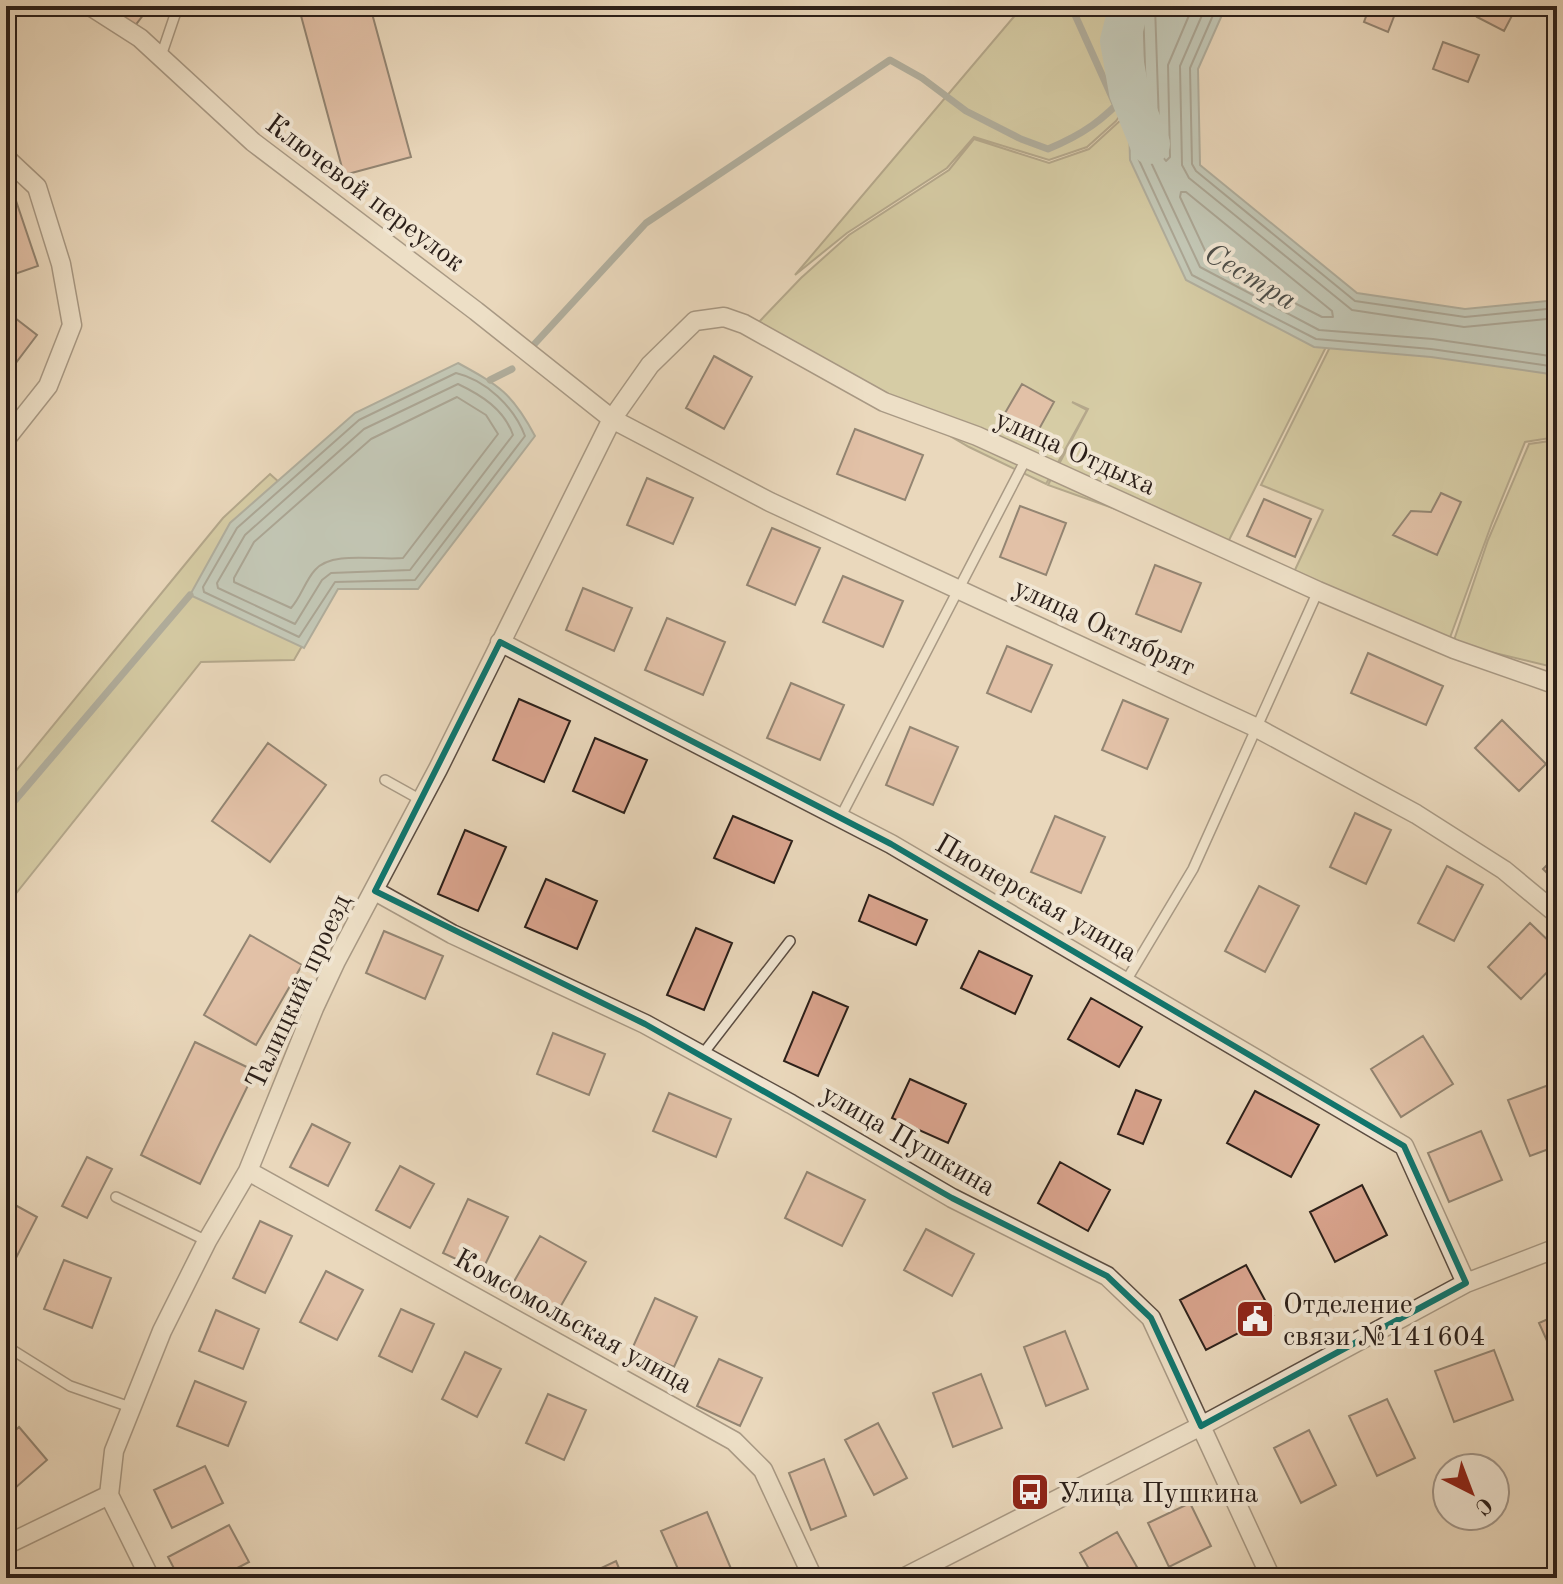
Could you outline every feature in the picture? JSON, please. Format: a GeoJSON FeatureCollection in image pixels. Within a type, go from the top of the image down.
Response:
{"type":"FeatureCollection","features":[{"type":"Feature","properties":{"kind":"street","name":"Ключевой переулок"},"geometry":{"type":"LineString","coordinates":[[90,6],[140,38],[253,142],[502,331],[612,419]]}},
{"type":"Feature","properties":{"kind":"street"},"geometry":{"type":"LineString","coordinates":[[6,158],[37,187],[61,264],[72,325],[48,386],[6,439]]}},
{"type":"Feature","properties":{"kind":"street","name":"улица Отдыха"},"geometry":{"type":"LineString","coordinates":[[612,419],[650,365],[695,321],[724,317],[744,324],[884,402],[977,436],[1318,591],[1454,649],[1557,685]]}},
{"type":"Feature","properties":{"kind":"street","name":"улица Октябрят"},"geometry":{"type":"LineString","coordinates":[[612,419],[770,502],[1255,727],[1416,814],[1504,870],[1557,914]]}},
{"type":"Feature","properties":{"kind":"street","name":"Талицкий проезд"},"geometry":{"type":"LineString","coordinates":[[109,1495],[114,1451],[162,1331],[207,1241],[248,1171],[314,1008],[612,419]]}},
{"type":"Feature","properties":{"kind":"street","name":"Пионерская улица"},"geometry":{"type":"LineString","coordinates":[[500,642],[891,844],[1404,1146],[1466,1283]]}},
{"type":"Feature","properties":{"kind":"street","name":"улица Пушкина"},"geometry":{"type":"LineString","coordinates":[[375,891],[452,934],[645,1024],[952,1198],[1107,1276],[1151,1318],[1271,1578]]}},
{"type":"Feature","properties":{"kind":"street","name":"Комсомольская улица"},"geometry":{"type":"LineString","coordinates":[[248,1171],[734,1441],[763,1470],[813,1578]]}},
{"type":"Feature","properties":{"kind":"street"},"geometry":{"type":"LineString","coordinates":[[903,1578],[1201,1426],[1466,1283],[1557,1248]]}},
{"type":"Feature","properties":{"kind":"street"},"geometry":{"type":"LineString","coordinates":[[6,1545],[109,1495],[150,1578]]}},
{"type":"Feature","properties":{"kind":"lane"},"geometry":{"type":"LineString","coordinates":[[161,56],[178,6]]}},
{"type":"Feature","properties":{"kind":"lane"},"geometry":{"type":"LineString","coordinates":[[840,818],[1026,459]]}},
{"type":"Feature","properties":{"kind":"lane"},"geometry":{"type":"LineString","coordinates":[[1126,981],[1193,869],[1318,591]]}},
{"type":"Feature","properties":{"kind":"lane"},"geometry":{"type":"LineString","coordinates":[[385,780],[421,800]]}},
{"type":"Feature","properties":{"kind":"lane"},"geometry":{"type":"LineString","coordinates":[[702,1055],[790,941]]}},
{"type":"Feature","properties":{"kind":"lane"},"geometry":{"type":"LineString","coordinates":[[116,1197],[207,1241]]}},
{"type":"Feature","properties":{"kind":"lane"},"geometry":{"type":"LineString","coordinates":[[6,1346],[70,1386],[130,1407]]}},
{"type":"Feature","properties":{"kind":"highlighted area"},"geometry":{"type":"Polygon","coordinates":[[[500,642],[891,844],[1404,1146],[1466,1283],[1201,1426],[1151,1318],[1107,1276],[952,1198],[645,1024],[375,891],[500,642]]]}},
{"type":"Feature","properties":{"kind":"shaded area"},"geometry":{"type":"Polygon","coordinates":[[[1023,6],[1126,6],[1117,42],[1130,100],[1192,241],[1294,308],[1426,335],[1557,328],[1557,336],[1439,344],[1298,318],[1191,252],[1124,111],[1126,107],[1116,121],[1087,147],[1049,160],[974,137],[947,168],[847,233],[795,275],[1023,6]]]}},
{"type":"Feature","properties":{"kind":"shaded area"},"geometry":{"type":"Polygon","coordinates":[[[1123,118],[1179,263],[1333,333],[1225,548],[1048,485],[1088,409],[1072,402],[1087,410],[1046,484],[969,447],[758,323],[801,278],[849,235],[949,170],[974,139],[1049,163],[1089,149],[1123,118]]]}},
{"type":"Feature","properties":{"kind":"shaded area"},"geometry":{"type":"Polygon","coordinates":[[[1337,333],[1557,341],[1557,437],[1525,442],[1448,643],[1287,587],[1323,510],[1261,485],[1337,333]]]}},
{"type":"Feature","properties":{"kind":"shaded area"},"geometry":{"type":"Polygon","coordinates":[[[1557,440],[1557,668],[1453,643],[1488,540],[1529,444],[1557,440]]]}},
{"type":"Feature","properties":{"kind":"shaded area"},"geometry":{"type":"Polygon","coordinates":[[[270,474],[375,569],[344,573],[294,660],[201,662],[6,906],[6,783],[223,518],[270,474]]]}},
{"type":"Feature","properties":{"kind":"water"},"geometry":{"type":"Polygon","coordinates":[[[1126,6],[1226,6],[1198,69],[1200,165],[1357,293],[1465,309],[1557,300],[1557,375],[1431,357],[1314,347],[1186,280],[1130,160],[1126,6]]]}},
{"type":"Feature","properties":{"kind":"water"},"geometry":{"type":"Polygon","coordinates":[[[458,363],[504,392],[535,436],[418,589],[338,589],[304,648],[190,595],[230,523],[355,413],[458,363]]]}},
{"type":"Feature","properties":{"kind":"building"},"geometry":{"type":"Polygon","coordinates":[[[108,6],[150,6],[134,27],[108,6]]]}},
{"type":"Feature","properties":{"kind":"building"},"geometry":{"type":"Polygon","coordinates":[[[324,6],[370,6],[411,157],[344,175],[300,12],[324,6]]]}},
{"type":"Feature","properties":{"kind":"building"},"geometry":{"type":"Polygon","coordinates":[[[1370,6],[1398,6],[1388,32],[1364,22],[1370,6]]]}},
{"type":"Feature","properties":{"kind":"building"},"geometry":{"type":"Polygon","coordinates":[[[1483,6],[1517,6],[1504,31],[1477,17],[1483,6]]]}},
{"type":"Feature","properties":{"kind":"building"},"geometry":{"type":"Polygon","coordinates":[[[1443,42],[1479,55],[1468,82],[1433,69],[1443,42]]]}},
{"type":"Feature","properties":{"kind":"building"},"geometry":{"type":"Polygon","coordinates":[[[6,178],[38,266],[6,277],[6,178]]]}},
{"type":"Feature","properties":{"kind":"building"},"geometry":{"type":"Polygon","coordinates":[[[6,311],[37,335],[6,376],[6,311]]]}},
{"type":"Feature","properties":{"kind":"building"},"geometry":{"type":"Polygon","coordinates":[[[714,356],[752,377],[724,429],[686,408],[714,356]]]}},
{"type":"Feature","properties":{"kind":"building"},"geometry":{"type":"Polygon","coordinates":[[[1022,384],[1054,402],[1038,431],[1005,413],[1022,384]]]}},
{"type":"Feature","properties":{"kind":"building"},"geometry":{"type":"Polygon","coordinates":[[[855,429],[923,455],[905,500],[837,474],[855,429]]]}},
{"type":"Feature","properties":{"kind":"building"},"geometry":{"type":"Polygon","coordinates":[[[647,478],[693,498],[673,544],[627,525],[647,478]]]}},
{"type":"Feature","properties":{"kind":"building"},"geometry":{"type":"Polygon","coordinates":[[[1441,493],[1461,502],[1437,555],[1393,535],[1411,511],[1431,512],[1441,493]]]}},
{"type":"Feature","properties":{"kind":"building"},"geometry":{"type":"Polygon","coordinates":[[[1264,499],[1311,519],[1295,557],[1247,536],[1264,499]]]}},
{"type":"Feature","properties":{"kind":"building"},"geometry":{"type":"Polygon","coordinates":[[[1020,506],[1066,523],[1046,575],[1000,557],[1020,506]]]}},
{"type":"Feature","properties":{"kind":"building"},"geometry":{"type":"Polygon","coordinates":[[[772,528],[820,548],[795,605],[747,585],[772,528]]]}},
{"type":"Feature","properties":{"kind":"building"},"geometry":{"type":"Polygon","coordinates":[[[1155,565],[1201,583],[1181,632],[1136,614],[1155,565]]]}},
{"type":"Feature","properties":{"kind":"building"},"geometry":{"type":"Polygon","coordinates":[[[843,576],[903,601],[883,647],[823,622],[843,576]]]}},
{"type":"Feature","properties":{"kind":"building"},"geometry":{"type":"Polygon","coordinates":[[[583,588],[632,608],[614,651],[566,630],[583,588]]]}},
{"type":"Feature","properties":{"kind":"building"},"geometry":{"type":"Polygon","coordinates":[[[667,618],[725,642],[703,695],[645,670],[667,618]]]}},
{"type":"Feature","properties":{"kind":"building"},"geometry":{"type":"Polygon","coordinates":[[[1007,646],[1052,665],[1031,712],[987,693],[1007,646]]]}},
{"type":"Feature","properties":{"kind":"building"},"geometry":{"type":"Polygon","coordinates":[[[1368,653],[1443,686],[1426,725],[1351,693],[1368,653]]]}},
{"type":"Feature","properties":{"kind":"building"},"geometry":{"type":"Polygon","coordinates":[[[791,683],[844,705],[820,760],[767,738],[791,683]]]}},
{"type":"Feature","properties":{"kind":"building"},"geometry":{"type":"Polygon","coordinates":[[[519,699],[570,721],[544,782],[493,760],[519,699]]]}},
{"type":"Feature","properties":{"kind":"building"},"geometry":{"type":"Polygon","coordinates":[[[1123,700],[1168,719],[1147,769],[1102,750],[1123,700]]]}},
{"type":"Feature","properties":{"kind":"building"},"geometry":{"type":"Polygon","coordinates":[[[1502,720],[1546,764],[1519,791],[1475,748],[1502,720]]]}},
{"type":"Feature","properties":{"kind":"building"},"geometry":{"type":"Polygon","coordinates":[[[910,727],[958,747],[933,805],[886,785],[910,727]]]}},
{"type":"Feature","properties":{"kind":"building"},"geometry":{"type":"Polygon","coordinates":[[[595,738],[647,760],[624,813],[573,791],[595,738]]]}},
{"type":"Feature","properties":{"kind":"building"},"geometry":{"type":"Polygon","coordinates":[[[268,743],[326,785],[270,862],[212,821],[268,743]]]}},
{"type":"Feature","properties":{"kind":"building"},"geometry":{"type":"Polygon","coordinates":[[[1355,813],[1391,830],[1366,884],[1330,867],[1355,813]]]}},
{"type":"Feature","properties":{"kind":"building"},"geometry":{"type":"Polygon","coordinates":[[[733,816],[792,841],[774,883],[714,858],[733,816]]]}},
{"type":"Feature","properties":{"kind":"building"},"geometry":{"type":"Polygon","coordinates":[[[1055,816],[1105,837],[1081,893],[1031,872],[1055,816]]]}},
{"type":"Feature","properties":{"kind":"building"},"geometry":{"type":"Polygon","coordinates":[[[465,830],[506,847],[478,911],[438,894],[465,830]]]}},
{"type":"Feature","properties":{"kind":"building"},"geometry":{"type":"Polygon","coordinates":[[[1557,855],[1557,883],[1543,869],[1557,855]]]}},
{"type":"Feature","properties":{"kind":"building"},"geometry":{"type":"Polygon","coordinates":[[[1447,866],[1483,885],[1454,941],[1418,923],[1447,866]]]}},
{"type":"Feature","properties":{"kind":"building"},"geometry":{"type":"Polygon","coordinates":[[[546,879],[597,901],[577,949],[525,927],[546,879]]]}},
{"type":"Feature","properties":{"kind":"building"},"geometry":{"type":"Polygon","coordinates":[[[1259,886],[1299,906],[1265,972],[1225,951],[1259,886]]]}},
{"type":"Feature","properties":{"kind":"building"},"geometry":{"type":"Polygon","coordinates":[[[869,895],[927,920],[916,945],[859,921],[869,895]]]}},
{"type":"Feature","properties":{"kind":"building"},"geometry":{"type":"Polygon","coordinates":[[[1530,923],[1557,949],[1557,962],[1521,999],[1488,967],[1530,923]]]}},
{"type":"Feature","properties":{"kind":"building"},"geometry":{"type":"Polygon","coordinates":[[[696,928],[732,943],[704,1010],[667,995],[696,928]]]}},
{"type":"Feature","properties":{"kind":"building"},"geometry":{"type":"Polygon","coordinates":[[[384,931],[443,956],[425,999],[366,973],[384,931]]]}},
{"type":"Feature","properties":{"kind":"building"},"geometry":{"type":"Polygon","coordinates":[[[250,935],[302,965],[256,1045],[204,1015],[250,935]]]}},
{"type":"Feature","properties":{"kind":"building"},"geometry":{"type":"Polygon","coordinates":[[[979,951],[1032,976],[1015,1014],[961,988],[979,951]]]}},
{"type":"Feature","properties":{"kind":"building"},"geometry":{"type":"Polygon","coordinates":[[[813,992],[848,1007],[818,1076],[784,1061],[813,992]]]}},
{"type":"Feature","properties":{"kind":"building"},"geometry":{"type":"Polygon","coordinates":[[[1091,998],[1142,1027],[1119,1067],[1068,1039],[1091,998]]]}},
{"type":"Feature","properties":{"kind":"building"},"geometry":{"type":"Polygon","coordinates":[[[553,1033],[605,1054],[589,1095],[537,1074],[553,1033]]]}},
{"type":"Feature","properties":{"kind":"building"},"geometry":{"type":"Polygon","coordinates":[[[1423,1036],[1453,1084],[1401,1117],[1371,1069],[1423,1036]]]}},
{"type":"Feature","properties":{"kind":"building"},"geometry":{"type":"Polygon","coordinates":[[[195,1042],[255,1071],[200,1184],[141,1155],[195,1042]]]}},
{"type":"Feature","properties":{"kind":"building"},"geometry":{"type":"Polygon","coordinates":[[[910,1079],[966,1104],[948,1143],[892,1118],[910,1079]]]}},
{"type":"Feature","properties":{"kind":"building"},"geometry":{"type":"Polygon","coordinates":[[[1557,1082],[1557,1146],[1530,1156],[1508,1100],[1557,1082]]]}},
{"type":"Feature","properties":{"kind":"building"},"geometry":{"type":"Polygon","coordinates":[[[1136,1090],[1161,1100],[1143,1144],[1118,1134],[1136,1090]]]}},
{"type":"Feature","properties":{"kind":"building"},"geometry":{"type":"Polygon","coordinates":[[[1255,1091],[1319,1125],[1291,1177],[1227,1143],[1255,1091]]]}},
{"type":"Feature","properties":{"kind":"building"},"geometry":{"type":"Polygon","coordinates":[[[669,1093],[731,1119],[716,1157],[653,1131],[669,1093]]]}},
{"type":"Feature","properties":{"kind":"building"},"geometry":{"type":"Polygon","coordinates":[[[312,1124],[350,1143],[328,1186],[290,1167],[312,1124]]]}},
{"type":"Feature","properties":{"kind":"building"},"geometry":{"type":"Polygon","coordinates":[[[1481,1131],[1502,1180],[1449,1202],[1428,1153],[1481,1131]]]}},
{"type":"Feature","properties":{"kind":"building"},"geometry":{"type":"Polygon","coordinates":[[[87,1157],[112,1169],[87,1218],[62,1206],[87,1157]]]}},
{"type":"Feature","properties":{"kind":"building"},"geometry":{"type":"Polygon","coordinates":[[[1060,1162],[1110,1190],[1088,1231],[1038,1203],[1060,1162]]]}},
{"type":"Feature","properties":{"kind":"building"},"geometry":{"type":"Polygon","coordinates":[[[400,1166],[434,1184],[410,1228],[376,1210],[400,1166]]]}},
{"type":"Feature","properties":{"kind":"building"},"geometry":{"type":"Polygon","coordinates":[[[807,1172],[865,1200],[842,1246],[785,1218],[807,1172]]]}},
{"type":"Feature","properties":{"kind":"building"},"geometry":{"type":"Polygon","coordinates":[[[1362,1185],[1387,1235],[1335,1262],[1310,1212],[1362,1185]]]}},
{"type":"Feature","properties":{"kind":"building"},"geometry":{"type":"Polygon","coordinates":[[[468,1199],[508,1217],[482,1271],[443,1253],[468,1199]]]}},
{"type":"Feature","properties":{"kind":"building"},"geometry":{"type":"Polygon","coordinates":[[[6,1200],[37,1217],[16,1258],[6,1253],[6,1200]]]}},
{"type":"Feature","properties":{"kind":"building"},"geometry":{"type":"Polygon","coordinates":[[[260,1221],[292,1236],[265,1293],[233,1278],[260,1221]]]}},
{"type":"Feature","properties":{"kind":"building"},"geometry":{"type":"Polygon","coordinates":[[[926,1229],[974,1254],[952,1296],[904,1270],[926,1229]]]}},
{"type":"Feature","properties":{"kind":"building"},"geometry":{"type":"Polygon","coordinates":[[[540,1236],[586,1262],[554,1318],[508,1292],[540,1236]]]}},
{"type":"Feature","properties":{"kind":"building"},"geometry":{"type":"Polygon","coordinates":[[[64,1260],[111,1278],[92,1328],[44,1309],[64,1260]]]}},
{"type":"Feature","properties":{"kind":"building"},"geometry":{"type":"Polygon","coordinates":[[[1246,1265],[1273,1315],[1206,1350],[1180,1300],[1246,1265]]]}},
{"type":"Feature","properties":{"kind":"building"},"geometry":{"type":"Polygon","coordinates":[[[326,1271],[363,1290],[337,1340],[300,1322],[326,1271]]]}},
{"type":"Feature","properties":{"kind":"building"},"geometry":{"type":"Polygon","coordinates":[[[655,1298],[697,1317],[674,1367],[632,1349],[655,1298]]]}},
{"type":"Feature","properties":{"kind":"building"},"geometry":{"type":"Polygon","coordinates":[[[401,1309],[434,1324],[412,1372],[379,1356],[401,1309]]]}},
{"type":"Feature","properties":{"kind":"building"},"geometry":{"type":"Polygon","coordinates":[[[216,1310],[259,1329],[243,1369],[199,1351],[216,1310]]]}},
{"type":"Feature","properties":{"kind":"building"},"geometry":{"type":"Polygon","coordinates":[[[1557,1315],[1557,1363],[1539,1323],[1557,1315]]]}},
{"type":"Feature","properties":{"kind":"building"},"geometry":{"type":"Polygon","coordinates":[[[1065,1331],[1088,1389],[1046,1406],[1024,1347],[1065,1331]]]}},
{"type":"Feature","properties":{"kind":"building"},"geometry":{"type":"Polygon","coordinates":[[[1494,1350],[1513,1400],[1454,1422],[1435,1371],[1494,1350]]]}},
{"type":"Feature","properties":{"kind":"building"},"geometry":{"type":"Polygon","coordinates":[[[465,1352],[501,1369],[477,1417],[442,1399],[465,1352]]]}},
{"type":"Feature","properties":{"kind":"building"},"geometry":{"type":"Polygon","coordinates":[[[719,1359],[762,1378],[740,1426],[697,1406],[719,1359]]]}},
{"type":"Feature","properties":{"kind":"building"},"geometry":{"type":"Polygon","coordinates":[[[981,1374],[1002,1428],[953,1447],[933,1393],[981,1374]]]}},
{"type":"Feature","properties":{"kind":"building"},"geometry":{"type":"Polygon","coordinates":[[[195,1381],[246,1402],[228,1446],[177,1426],[195,1381]]]}},
{"type":"Feature","properties":{"kind":"building"},"geometry":{"type":"Polygon","coordinates":[[[548,1394],[586,1410],[564,1460],[526,1443],[548,1394]]]}},
{"type":"Feature","properties":{"kind":"building"},"geometry":{"type":"Polygon","coordinates":[[[1387,1399],[1415,1458],[1377,1476],[1349,1416],[1387,1399]]]}},
{"type":"Feature","properties":{"kind":"building"},"geometry":{"type":"Polygon","coordinates":[[[878,1423],[907,1478],[874,1495],[845,1440],[878,1423]]]}},
{"type":"Feature","properties":{"kind":"building"},"geometry":{"type":"Polygon","coordinates":[[[19,1427],[47,1460],[6,1496],[6,1439],[19,1427]]]}},
{"type":"Feature","properties":{"kind":"building"},"geometry":{"type":"Polygon","coordinates":[[[1309,1430],[1336,1485],[1301,1503],[1274,1448],[1309,1430]]]}},
{"type":"Feature","properties":{"kind":"building"},"geometry":{"type":"Polygon","coordinates":[[[824,1459],[846,1516],[811,1530],[789,1473],[824,1459]]]}},
{"type":"Feature","properties":{"kind":"building"},"geometry":{"type":"Polygon","coordinates":[[[205,1466],[223,1503],[172,1528],[154,1490],[205,1466]]]}},
{"type":"Feature","properties":{"kind":"building"},"geometry":{"type":"Polygon","coordinates":[[[1190,1503],[1211,1546],[1169,1567],[1148,1523],[1190,1503]]]}},
{"type":"Feature","properties":{"kind":"building"},"geometry":{"type":"Polygon","coordinates":[[[707,1512],[732,1571],[716,1578],[682,1578],[661,1531],[707,1512]]]}},
{"type":"Feature","properties":{"kind":"building"},"geometry":{"type":"Polygon","coordinates":[[[229,1525],[249,1562],[218,1578],[179,1578],[168,1557],[229,1525]]]}},
{"type":"Feature","properties":{"kind":"building"},"geometry":{"type":"Polygon","coordinates":[[[1117,1532],[1137,1567],[1117,1578],[1094,1578],[1080,1553],[1117,1532]]]}},
{"type":"Feature","properties":{"kind":"building"},"geometry":{"type":"Polygon","coordinates":[[[616,1561],[623,1578],[580,1578],[616,1561]]]}},
{"type":"Feature","properties":{"kind":"waterway"},"geometry":{"type":"LineString","coordinates":[[1071,6],[1116,106]]}},
{"type":"Feature","properties":{"kind":"waterway","name":"Сестра"},"geometry":{"type":"LineString","coordinates":[[1129,6],[1120,41],[1129,92],[1150,144]]}},
{"type":"Feature","properties":{"kind":"waterway"},"geometry":{"type":"LineString","coordinates":[[528,351],[646,223],[890,60],[922,78],[966,111],[1048,149],[1092,125],[1129,92]]}},
{"type":"Feature","properties":{"kind":"waterway"},"geometry":{"type":"LineString","coordinates":[[490,380],[512,369]]}},
{"type":"Feature","properties":{"kind":"waterway"},"geometry":{"type":"LineString","coordinates":[[6,811],[190,595]]}},
{"type":"Feature","properties":{"kind":"place","name":"Отделение связи №141604"},"geometry":{"type":"Point","coordinates":[1255,1319]}},
{"type":"Feature","properties":{"kind":"place","name":"Улица Пушкина"},"geometry":{"type":"Point","coordinates":[1030,1492]}}]}
